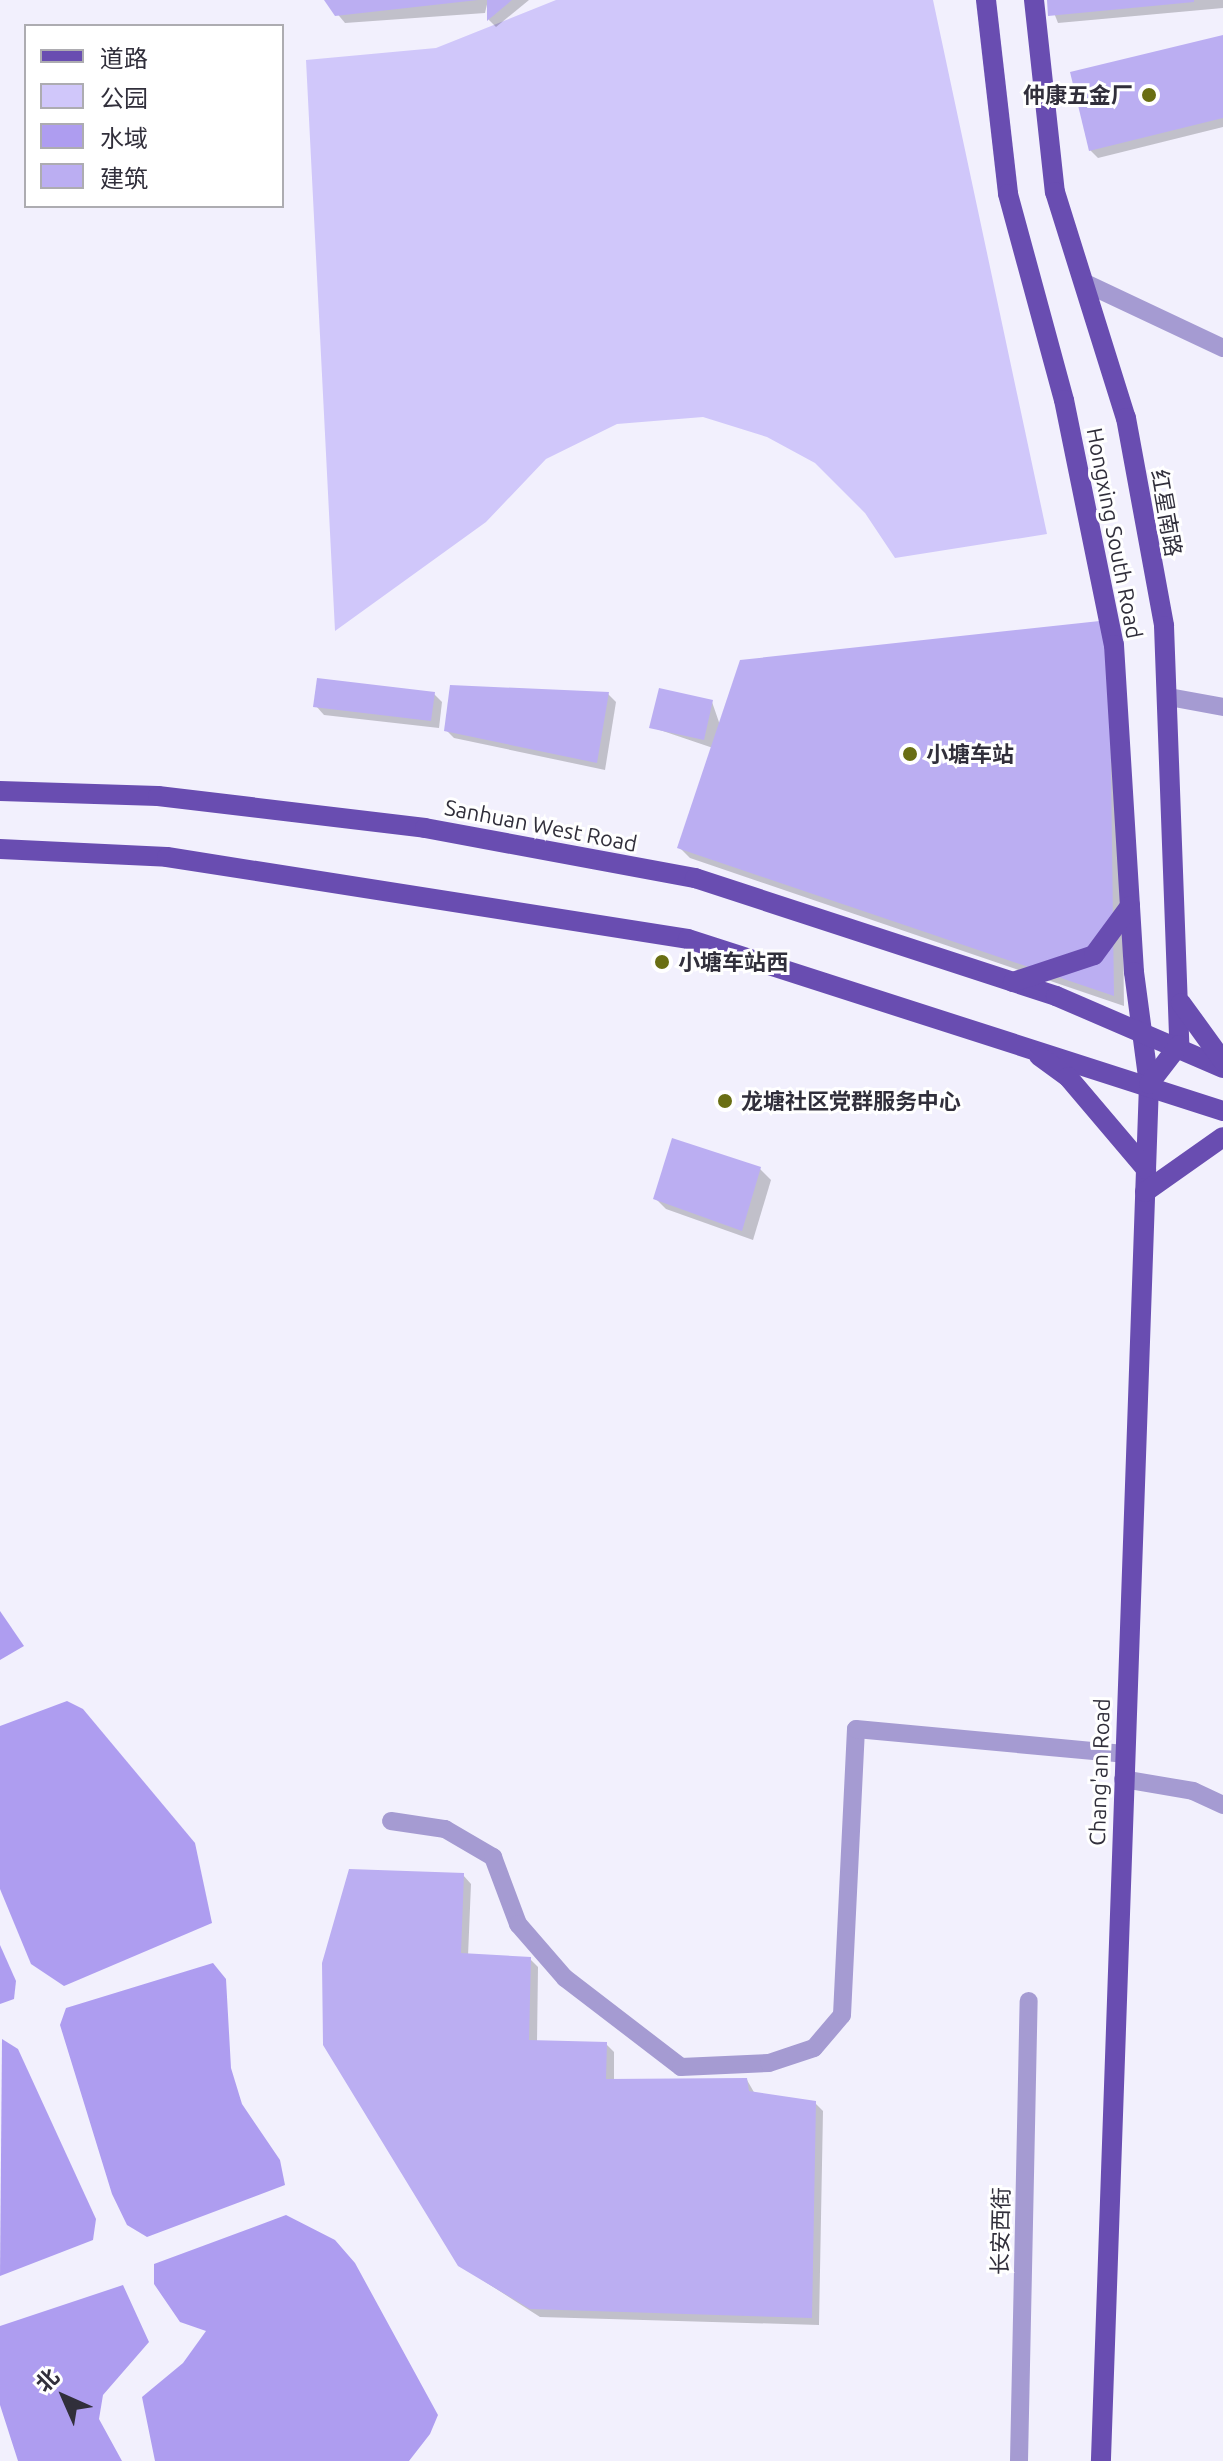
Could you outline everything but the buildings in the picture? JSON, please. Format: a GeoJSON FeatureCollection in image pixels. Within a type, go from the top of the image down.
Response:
{"type":"FeatureCollection","features":[{"type":"Feature","properties":{"kind":"main road","name":"Hongxing South Road"},"geometry":{"type":"LineString","coordinates":[[986,0],[1008,194],[1064,400],[1109,620],[1130,906],[1149,1084]]}},
{"type":"Feature","properties":{"kind":"main road","name":"红星南路"},"geometry":{"type":"LineString","coordinates":[[1034,0],[1055,192],[1126,418],[1164,626],[1169,697],[1179,1045]]}},
{"type":"Feature","properties":{"kind":"main road","name":"Sanhuan West Road"},"geometry":{"type":"LineString","coordinates":[[0,791],[158,796],[425,828],[695,878],[1056,996],[1179,1045],[1223,1068]]}},
{"type":"Feature","properties":{"kind":"main road"},"geometry":{"type":"LineString","coordinates":[[0,849],[182,859],[688,939],[1149,1084],[1223,1111]]}},
{"type":"Feature","properties":{"kind":"main road"},"geometry":{"type":"LineString","coordinates":[[1013,982],[1094,955],[1130,906]]}},
{"type":"Feature","properties":{"kind":"main road"},"geometry":{"type":"LineString","coordinates":[[1179,999],[1223,1061]]}},
{"type":"Feature","properties":{"kind":"main road"},"geometry":{"type":"LineString","coordinates":[[1023,1045],[1068,1077],[1146,1169]]}},
{"type":"Feature","properties":{"kind":"main road"},"geometry":{"type":"LineString","coordinates":[[1149,1084],[1179,1045]]}},
{"type":"Feature","properties":{"kind":"main road","name":"Chang'an Road"},"geometry":{"type":"LineString","coordinates":[[1101,2461],[1149,1084]]}},
{"type":"Feature","properties":{"kind":"main road"},"geometry":{"type":"LineString","coordinates":[[1145,1192],[1223,1137]]}},
{"type":"Feature","properties":{"kind":"street"},"geometry":{"type":"LineString","coordinates":[[1083,282],[1223,348]]}},
{"type":"Feature","properties":{"kind":"street"},"geometry":{"type":"LineString","coordinates":[[1169,697],[1223,707]]}},
{"type":"Feature","properties":{"kind":"street"},"geometry":{"type":"LineString","coordinates":[[391,1821],[445,1829],[493,1857],[518,1924],[565,1978],[681,2067],[769,2063],[814,2048],[842,2015],[856,1729],[1124,1754]]}},
{"type":"Feature","properties":{"kind":"street"},"geometry":{"type":"LineString","coordinates":[[1123,1779],[1193,1791],[1223,1805]]}},
{"type":"Feature","properties":{"kind":"street","name":"长安西街"},"geometry":{"type":"LineString","coordinates":[[1019,2461],[1029,2001]]}},
{"type":"Feature","properties":{"kind":"green space"},"geometry":{"type":"Polygon","coordinates":[[[556,0],[933,0],[1047,534],[895,558],[865,513],[815,463],[767,437],[703,417],[617,424],[546,459],[486,522],[335,631],[306,60],[436,48],[556,0]]]}},
{"type":"Feature","properties":{"kind":"water"},"geometry":{"type":"Polygon","coordinates":[[[0,1611],[24,1646],[0,1660],[0,1611]]]}},
{"type":"Feature","properties":{"kind":"water"},"geometry":{"type":"Polygon","coordinates":[[[67,1701],[83,1709],[195,1843],[212,1923],[64,1986],[31,1964],[0,1889],[0,1726],[67,1701]]]}},
{"type":"Feature","properties":{"kind":"water"},"geometry":{"type":"Polygon","coordinates":[[[0,1945],[16,1981],[14,1999],[0,2004],[0,1945]]]}},
{"type":"Feature","properties":{"kind":"water"},"geometry":{"type":"Polygon","coordinates":[[[213,1963],[226,1979],[231,2068],[242,2104],[280,2160],[285,2185],[147,2237],[127,2225],[112,2194],[60,2025],[66,2008],[213,1963]]]}},
{"type":"Feature","properties":{"kind":"water"},"geometry":{"type":"Polygon","coordinates":[[[2,2039],[18,2049],[96,2219],[93,2240],[0,2276],[2,2039]]]}},
{"type":"Feature","properties":{"kind":"water"},"geometry":{"type":"Polygon","coordinates":[[[286,2215],[335,2240],[355,2263],[438,2415],[430,2434],[409,2461],[155,2461],[142,2397],[183,2363],[206,2331],[180,2322],[154,2284],[154,2264],[286,2215]]]}},
{"type":"Feature","properties":{"kind":"water"},"geometry":{"type":"Polygon","coordinates":[[[123,2285],[149,2342],[103,2395],[99,2419],[122,2461],[18,2461],[0,2405],[0,2326],[123,2285]]]}},
{"type":"Feature","properties":{"kind":"place","name":"仲康五金厂"},"geometry":{"type":"Point","coordinates":[1149,95]}},
{"type":"Feature","properties":{"kind":"place","name":"小塘车站"},"geometry":{"type":"Point","coordinates":[910,754]}},
{"type":"Feature","properties":{"kind":"place","name":"小塘车站西"},"geometry":{"type":"Point","coordinates":[662,962]}},
{"type":"Feature","properties":{"kind":"place","name":"龙塘社区党群服务中心"},"geometry":{"type":"Point","coordinates":[725,1101]}}]}
